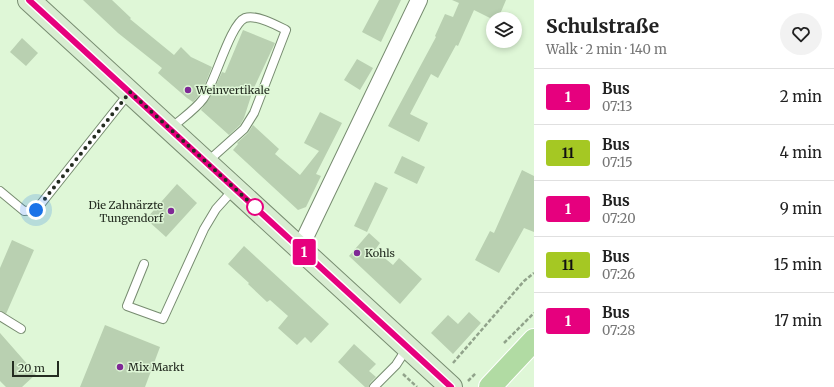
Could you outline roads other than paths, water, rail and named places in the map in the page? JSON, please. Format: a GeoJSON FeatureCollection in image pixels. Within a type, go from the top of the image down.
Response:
{"type":"FeatureCollection","features":[{"type":"Feature","properties":{"kind":"main road"},"geometry":{"type":"LineString","coordinates":[[29,0],[446,382]]}},
{"type":"Feature","properties":{"kind":"main road"},"geometry":{"type":"LineString","coordinates":[[490,387],[534,340]]}},
{"type":"Feature","properties":{"kind":"street"},"geometry":{"type":"LineString","coordinates":[[300,248],[419,0]]}},
{"type":"Feature","properties":{"kind":"lane"},"geometry":{"type":"LineString","coordinates":[[170,129],[203,99],[234,31],[242,20],[247,17],[260,18],[286,30],[254,113],[244,129],[207,163]]}},
{"type":"Feature","properties":{"kind":"lane"},"geometry":{"type":"LineString","coordinates":[[0,190],[24,211],[36,210],[130,92]]}},
{"type":"Feature","properties":{"kind":"lane"},"geometry":{"type":"LineString","coordinates":[[144,264],[127,306],[162,319],[204,228],[216,209],[234,188]]}},
{"type":"Feature","properties":{"kind":"lane"},"geometry":{"type":"LineString","coordinates":[[0,316],[21,330]]}},
{"type":"Feature","properties":{"kind":"lane"},"geometry":{"type":"LineString","coordinates":[[374,387],[396,365],[408,347]]}},
{"type":"Feature","properties":{"kind":"place","name":"Weinvertikale"},"geometry":{"type":"Point","coordinates":[188,90]}},
{"type":"Feature","properties":{"kind":"place","name":"Die Zahnärzte Tungendorf"},"geometry":{"type":"Point","coordinates":[171,211]}},
{"type":"Feature","properties":{"kind":"place","name":"Kohls"},"geometry":{"type":"Point","coordinates":[357,253]}},
{"type":"Feature","properties":{"kind":"place","name":"Mix Markt"},"geometry":{"type":"Point","coordinates":[120,367]}}]}
